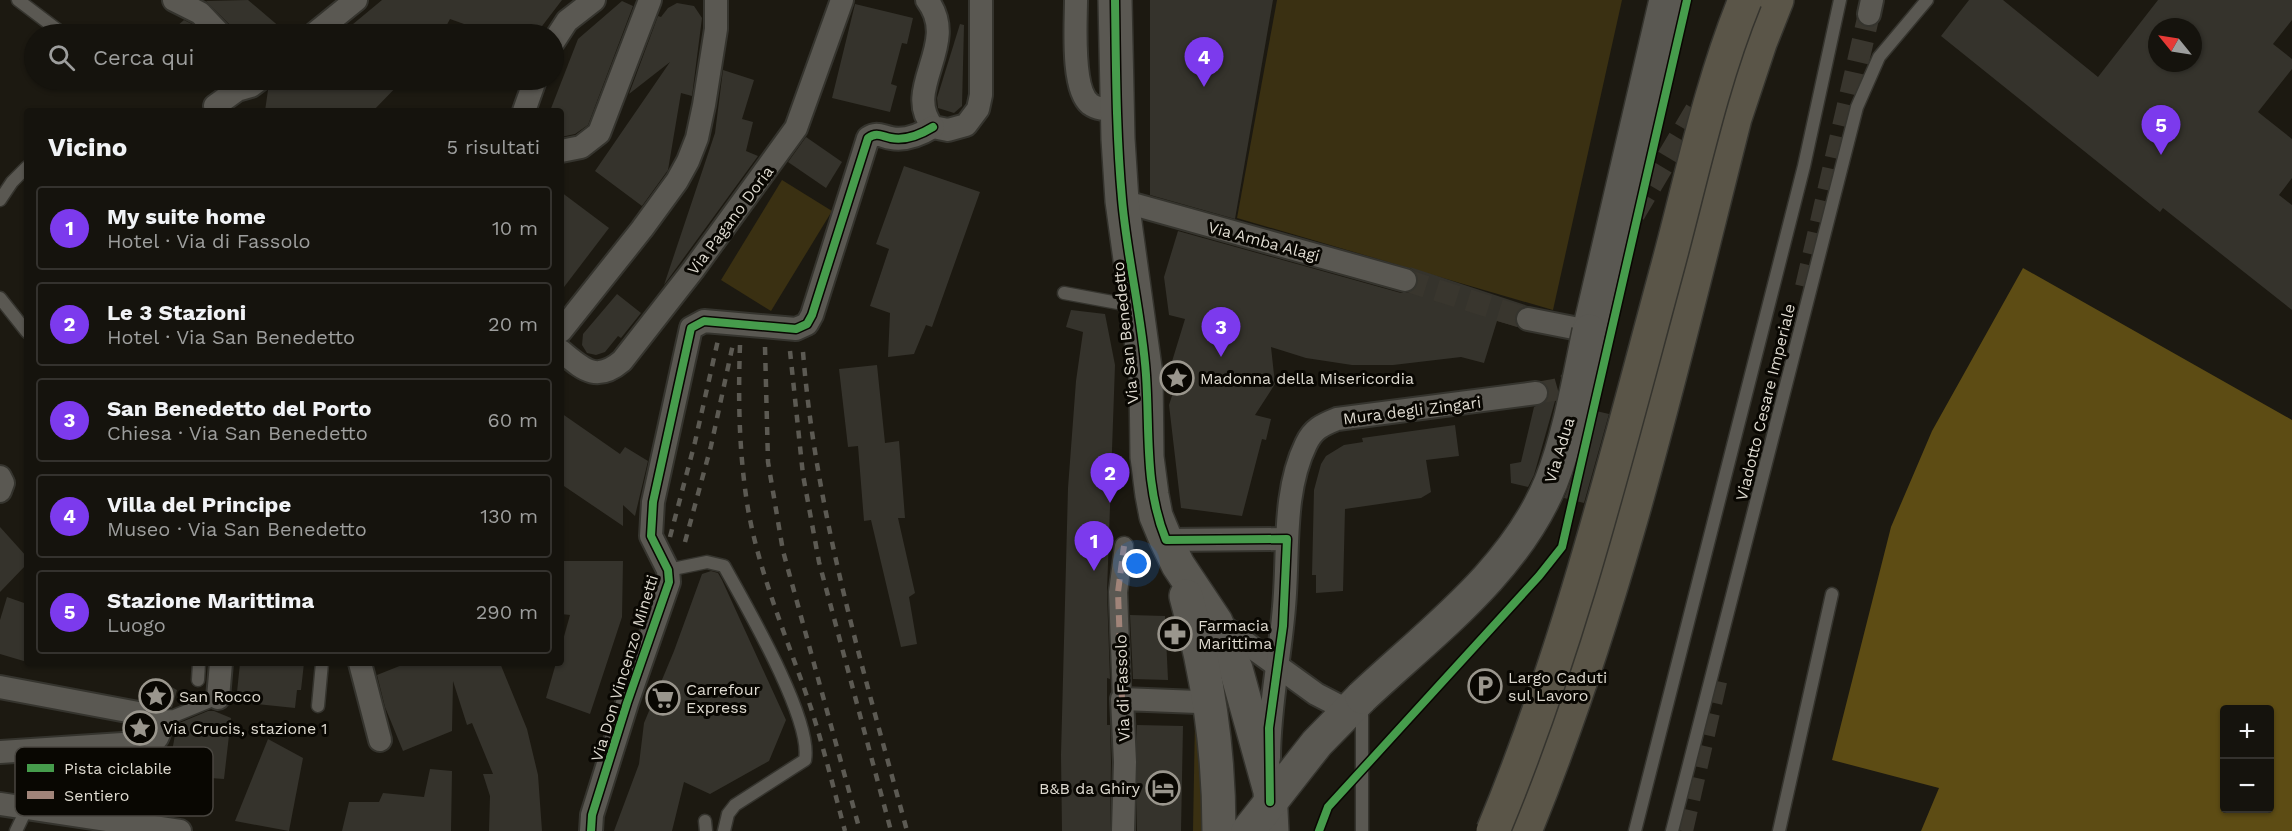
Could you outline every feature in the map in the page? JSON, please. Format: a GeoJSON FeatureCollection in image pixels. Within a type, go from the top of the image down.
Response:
{"type":"FeatureCollection","features":[{"type":"Feature","properties":{"kind":"highway"},"geometry":{"type":"LineString","coordinates":[[1493,831],[1535,725],[1579,595],[1703,124],[1745,0]]}},
{"type":"Feature","properties":{"kind":"highway"},"geometry":{"type":"LineString","coordinates":[[1525,831],[1564,730],[1610,592],[1735,118],[1760,43],[1778,0]]}},
{"type":"Feature","properties":{"kind":"main road","name":"Via San Benedetto"},"geometry":{"type":"LineString","coordinates":[[1115,0],[1117,110],[1122,201],[1146,375],[1148,458],[1156,516],[1172,552],[1216,622],[1236,669],[1271,808]]}},
{"type":"Feature","properties":{"kind":"main road","name":"Via Adua"},"geometry":{"type":"LineString","coordinates":[[1248,831],[1271,808],[1317,743],[1354,704],[1501,567],[1528,528],[1551,482],[1589,331],[1666,0]]}},
{"type":"Feature","properties":{"kind":"main road","name":"Via San Benedetto"},"geometry":{"type":"LineString","coordinates":[[1172,552],[1211,699],[1216,734],[1220,831]]}},
{"type":"Feature","properties":{"kind":"main road"},"geometry":{"type":"LineString","coordinates":[[1286,831],[1306,759]]}},
{"type":"Feature","properties":{"kind":"street"},"geometry":{"type":"LineString","coordinates":[[174,0],[200,13],[210,24]]}},
{"type":"Feature","properties":{"kind":"street"},"geometry":{"type":"LineString","coordinates":[[327,24],[356,0]]}},
{"type":"Feature","properties":{"kind":"street"},"geometry":{"type":"LineString","coordinates":[[564,26],[594,0]]}},
{"type":"Feature","properties":{"kind":"street"},"geometry":{"type":"LineString","coordinates":[[564,150],[581,147],[599,133],[650,0]]}},
{"type":"Feature","properties":{"kind":"street"},"geometry":{"type":"LineString","coordinates":[[564,327],[642,229],[677,181],[688,161],[697,138],[704,105],[716,29],[716,0]]}},
{"type":"Feature","properties":{"kind":"street","name":"Via Pagano Doria"},"geometry":{"type":"LineString","coordinates":[[564,353],[582,368],[592,372],[608,371],[622,361],[693,270],[796,128],[842,0]]}},
{"type":"Feature","properties":{"kind":"street"},"geometry":{"type":"LineString","coordinates":[[927,0],[938,35],[933,63],[921,100],[926,119],[933,127],[958,129],[966,125],[978,109],[981,95],[981,0]]}},
{"type":"Feature","properties":{"kind":"street"},"geometry":{"type":"LineString","coordinates":[[1076,0],[1076,58],[1082,94],[1089,103],[1095,106],[1117,110]]}},
{"type":"Feature","properties":{"kind":"street"},"geometry":{"type":"LineString","coordinates":[[215,106],[237,90]]}},
{"type":"Feature","properties":{"kind":"street"},"geometry":{"type":"LineString","coordinates":[[525,108],[531,90]]}},
{"type":"Feature","properties":{"kind":"street","name":"Via Don Vincenzo Minetti"},"geometry":{"type":"LineString","coordinates":[[591,831],[592,815],[627,703],[669,582],[668,570],[651,536],[653,502],[691,328],[704,321],[796,329],[807,324],[812,315],[868,138],[878,134],[892,138],[915,136],[933,127]]}},
{"type":"Feature","properties":{"kind":"street","name":"Via Amba Alagi"},"geometry":{"type":"LineString","coordinates":[[1122,201],[1406,280]]}},
{"type":"Feature","properties":{"kind":"street"},"geometry":{"type":"LineString","coordinates":[[1528,319],[1589,331]]}},
{"type":"Feature","properties":{"kind":"street","name":"Mura degli Zingari"},"geometry":{"type":"LineString","coordinates":[[1271,808],[1269,728],[1287,581],[1287,539],[1297,470],[1306,444],[1316,428],[1337,419],[1536,393]]}},
{"type":"Feature","properties":{"kind":"street"},"geometry":{"type":"LineString","coordinates":[[0,477],[3,483],[0,491]]}},
{"type":"Feature","properties":{"kind":"street"},"geometry":{"type":"LineString","coordinates":[[1172,552],[1287,539]]}},
{"type":"Feature","properties":{"kind":"street","name":"Via di Fassolo"},"geometry":{"type":"LineString","coordinates":[[1123,831],[1125,762],[1118,592],[1124,546]]}},
{"type":"Feature","properties":{"kind":"street"},"geometry":{"type":"LineString","coordinates":[[1216,622],[1316,694],[1354,704]]}},
{"type":"Feature","properties":{"kind":"street"},"geometry":{"type":"LineString","coordinates":[[218,698],[221,666]]}},
{"type":"Feature","properties":{"kind":"street"},"geometry":{"type":"LineString","coordinates":[[361,666],[380,740]]}},
{"type":"Feature","properties":{"kind":"street"},"geometry":{"type":"LineString","coordinates":[[0,687],[158,717],[159,734],[153,742],[76,747]]}},
{"type":"Feature","properties":{"kind":"street"},"geometry":{"type":"LineString","coordinates":[[1122,699],[1198,702],[1211,699]]}},
{"type":"Feature","properties":{"kind":"street"},"geometry":{"type":"LineString","coordinates":[[0,752],[15,751]]}},
{"type":"Feature","properties":{"kind":"street"},"geometry":{"type":"LineString","coordinates":[[0,804],[15,806]]}},
{"type":"Feature","properties":{"kind":"street"},"geometry":{"type":"LineString","coordinates":[[80,816],[180,831]]}},
{"type":"Feature","properties":{"kind":"lane"},"geometry":{"type":"LineString","coordinates":[[18,0],[50,24]]}},
{"type":"Feature","properties":{"kind":"lane"},"geometry":{"type":"LineString","coordinates":[[1635,831],[1804,165],[1840,0]]}},
{"type":"Feature","properties":{"kind":"lane","name":"Viadotto Cesare Imperiale"},"geometry":{"type":"LineString","coordinates":[[1672,831],[1857,107],[1879,57],[1927,0]]}},
{"type":"Feature","properties":{"kind":"lane"},"geometry":{"type":"LineString","coordinates":[[0,200],[24,169]]}},
{"type":"Feature","properties":{"kind":"lane"},"geometry":{"type":"LineString","coordinates":[[1065,293],[1138,307]]}},
{"type":"Feature","properties":{"kind":"lane"},"geometry":{"type":"LineString","coordinates":[[0,298],[24,328]]}},
{"type":"Feature","properties":{"kind":"lane"},"geometry":{"type":"LineString","coordinates":[[668,570],[707,562],[724,566],[771,653],[802,731],[805,760],[735,805],[728,814],[723,831]]}},
{"type":"Feature","properties":{"kind":"lane"},"geometry":{"type":"LineString","coordinates":[[1779,831],[1832,594]]}},
{"type":"Feature","properties":{"kind":"lane"},"geometry":{"type":"LineString","coordinates":[[198,680],[200,666]]}},
{"type":"Feature","properties":{"kind":"lane"},"geometry":{"type":"LineString","coordinates":[[318,706],[322,666]]}},
{"type":"Feature","properties":{"kind":"lane"},"geometry":{"type":"LineString","coordinates":[[158,717],[174,716],[218,698]]}},
{"type":"Feature","properties":{"kind":"lane"},"geometry":{"type":"LineString","coordinates":[[1354,704],[1362,831]]}},
{"type":"Feature","properties":{"kind":"lane"},"geometry":{"type":"LineString","coordinates":[[16,831],[23,816]]}},
{"type":"Feature","properties":{"kind":"shaded area"},"geometry":{"type":"Polygon","coordinates":[[[1277,0],[1622,0],[1553,310],[1237,218],[1277,0]]]}},
{"type":"Feature","properties":{"kind":"shaded area"},"geometry":{"type":"Polygon","coordinates":[[[782,180],[832,211],[771,311],[721,280],[782,180]]]}},
{"type":"Feature","properties":{"kind":"shaded area"},"geometry":{"type":"Polygon","coordinates":[[[2023,268],[2292,420],[2292,831],[1921,831],[1939,788],[1832,760],[1891,527],[1932,431],[2023,268]]]}},
{"type":"Feature","properties":{"kind":"shaded area"},"geometry":{"type":"Polygon","coordinates":[[[1195,719],[1207,719],[1205,831],[1193,831],[1195,719]]]}},
{"type":"Feature","properties":{"kind":"building"},"geometry":{"type":"Polygon","coordinates":[[[248,0],[276,24],[229,24],[206,1],[248,0]]]}},
{"type":"Feature","properties":{"kind":"building"},"geometry":{"type":"Polygon","coordinates":[[[382,0],[562,0],[544,24],[464,24],[450,19],[447,24],[353,24],[382,0]]]}},
{"type":"Feature","properties":{"kind":"building"},"geometry":{"type":"Polygon","coordinates":[[[1150,0],[1273,0],[1235,219],[1150,195],[1150,0]]]}},
{"type":"Feature","properties":{"kind":"building"},"geometry":{"type":"Polygon","coordinates":[[[1969,0],[2003,0],[2098,77],[2158,0],[2292,0],[2292,20],[2273,44],[2292,59],[2292,69],[2258,112],[2292,139],[2292,178],[2279,195],[2292,205],[2292,310],[2163,208],[2160,212],[1941,36],[1969,0]]]}},
{"type":"Feature","properties":{"kind":"building"},"geometry":{"type":"Polygon","coordinates":[[[622,1],[633,6],[588,125],[575,134],[564,136],[564,108],[551,108],[558,90],[564,90],[564,75],[578,39],[622,1]]]}},
{"type":"Feature","properties":{"kind":"building"},"geometry":{"type":"Polygon","coordinates":[[[677,3],[694,6],[702,18],[692,96],[681,93],[668,170],[642,206],[595,171],[670,62],[629,94],[658,16],[661,17],[668,8],[677,3]]]}},
{"type":"Feature","properties":{"kind":"building"},"geometry":{"type":"Polygon","coordinates":[[[855,4],[913,18],[907,44],[902,43],[891,84],[897,86],[890,112],[832,98],[855,4]]]}},
{"type":"Feature","properties":{"kind":"building"},"geometry":{"type":"Polygon","coordinates":[[[184,20],[192,24],[179,24],[184,20]]]}},
{"type":"Feature","properties":{"kind":"building"},"geometry":{"type":"Polygon","coordinates":[[[960,24],[964,25],[962,106],[954,113],[938,108],[937,98],[960,24]]]}},
{"type":"Feature","properties":{"kind":"building"},"geometry":{"type":"Polygon","coordinates":[[[723,70],[754,80],[742,119],[753,122],[746,151],[758,156],[664,285],[715,133],[723,70]]]}},
{"type":"Feature","properties":{"kind":"building"},"geometry":{"type":"Polygon","coordinates":[[[268,90],[393,90],[376,108],[265,108],[268,90]]]}},
{"type":"Feature","properties":{"kind":"building"},"geometry":{"type":"Polygon","coordinates":[[[806,137],[842,162],[826,188],[788,162],[806,137]]]}},
{"type":"Feature","properties":{"kind":"building"},"geometry":{"type":"Polygon","coordinates":[[[904,166],[980,192],[932,327],[926,325],[914,354],[888,357],[890,313],[870,306],[889,249],[876,244],[904,166]]]}},
{"type":"Feature","properties":{"kind":"building"},"geometry":{"type":"Polygon","coordinates":[[[564,194],[609,228],[564,287],[564,194]]]}},
{"type":"Feature","properties":{"kind":"building"},"geometry":{"type":"Polygon","coordinates":[[[1178,231],[1401,293],[1409,293],[1418,284],[1418,276],[1410,267],[1528,306],[1518,310],[1515,316],[1518,327],[1497,321],[1484,363],[1461,357],[1393,365],[1352,365],[1306,358],[1271,347],[1275,384],[1255,415],[1271,419],[1266,440],[1262,439],[1242,516],[1181,508],[1169,405],[1180,371],[1170,368],[1185,319],[1169,315],[1164,277],[1178,231]]]}},
{"type":"Feature","properties":{"kind":"building"},"geometry":{"type":"Polygon","coordinates":[[[617,294],[641,313],[621,338],[618,336],[605,352],[596,355],[587,353],[582,345],[583,334],[617,294]]]}},
{"type":"Feature","properties":{"kind":"building"},"geometry":{"type":"Polygon","coordinates":[[[1071,310],[1105,314],[1115,365],[1107,592],[1110,679],[1107,678],[1107,725],[1110,725],[1111,762],[1110,831],[1062,831],[1061,755],[1068,488],[1076,381],[1083,332],[1066,327],[1071,310]]]}},
{"type":"Feature","properties":{"kind":"building"},"geometry":{"type":"Polygon","coordinates":[[[877,365],[885,443],[899,441],[905,518],[898,518],[915,593],[909,597],[917,644],[901,647],[871,520],[864,521],[858,446],[848,447],[839,369],[877,365]]]}},
{"type":"Feature","properties":{"kind":"building"},"geometry":{"type":"Polygon","coordinates":[[[1547,400],[1555,401],[1534,475],[1528,487],[1511,483],[1510,464],[1521,462],[1534,407],[1547,400]]]}},
{"type":"Feature","properties":{"kind":"building"},"geometry":{"type":"Polygon","coordinates":[[[1592,410],[1609,414],[1584,503],[1564,498],[1575,470],[1592,410]]]}},
{"type":"Feature","properties":{"kind":"building"},"geometry":{"type":"Polygon","coordinates":[[[564,415],[620,454],[625,447],[648,461],[635,516],[623,505],[623,526],[564,486],[564,415]]]}},
{"type":"Feature","properties":{"kind":"building"},"geometry":{"type":"Polygon","coordinates":[[[1455,425],[1459,456],[1426,460],[1431,492],[1421,498],[1345,509],[1343,591],[1316,593],[1316,575],[1312,575],[1314,490],[1321,464],[1326,456],[1344,445],[1363,442],[1362,438],[1455,425]]]}},
{"type":"Feature","properties":{"kind":"building"},"geometry":{"type":"Polygon","coordinates":[[[0,527],[24,554],[24,567],[0,592],[0,527]]]}},
{"type":"Feature","properties":{"kind":"building"},"geometry":{"type":"Polygon","coordinates":[[[564,561],[623,561],[622,617],[590,714],[546,698],[555,666],[564,666],[564,636],[570,615],[564,614],[564,561]]]}},
{"type":"Feature","properties":{"kind":"building"},"geometry":{"type":"Polygon","coordinates":[[[711,571],[718,573],[722,580],[786,720],[769,761],[710,794],[684,782],[672,831],[614,831],[639,764],[644,723],[674,651],[702,574],[711,571]]]}},
{"type":"Feature","properties":{"kind":"building"},"geometry":{"type":"Polygon","coordinates":[[[7,597],[24,603],[24,661],[0,654],[0,620],[7,597]]]}},
{"type":"Feature","properties":{"kind":"building"},"geometry":{"type":"Polygon","coordinates":[[[1130,615],[1165,616],[1168,680],[1133,679],[1130,615]]]}},
{"type":"Feature","properties":{"kind":"building"},"geometry":{"type":"Polygon","coordinates":[[[240,666],[304,666],[301,690],[297,690],[295,708],[236,702],[240,666]]]}},
{"type":"Feature","properties":{"kind":"building"},"geometry":{"type":"Polygon","coordinates":[[[400,666],[501,666],[527,729],[538,775],[542,831],[489,831],[490,796],[483,774],[493,774],[472,723],[467,725],[453,681],[452,731],[403,751],[385,707],[377,675],[400,666]]]}},
{"type":"Feature","properties":{"kind":"building"},"geometry":{"type":"Polygon","coordinates":[[[155,678],[177,690],[172,708],[149,701],[155,678]]]}},
{"type":"Feature","properties":{"kind":"building"},"geometry":{"type":"Polygon","coordinates":[[[208,711],[231,718],[224,779],[213,778],[213,747],[173,747],[177,724],[208,711]]]}},
{"type":"Feature","properties":{"kind":"building"},"geometry":{"type":"Polygon","coordinates":[[[1137,725],[1183,726],[1181,831],[1137,831],[1137,725]]]}},
{"type":"Feature","properties":{"kind":"building"},"geometry":{"type":"Polygon","coordinates":[[[268,739],[303,758],[289,831],[235,821],[268,739]]]}},
{"type":"Feature","properties":{"kind":"building"},"geometry":{"type":"Polygon","coordinates":[[[430,769],[452,771],[451,831],[342,831],[349,802],[379,802],[383,793],[424,797],[430,769]]]}},
{"type":"Feature","properties":{"kind":"tunnel"},"geometry":{"type":"LineString","coordinates":[[1806,287],[1869,14]]}},
{"type":"Feature","properties":{"kind":"tunnel"},"geometry":{"type":"LineString","coordinates":[[1620,244],[1633,216],[1700,103]]}},
{"type":"Feature","properties":{"kind":"tunnel"},"geometry":{"type":"LineString","coordinates":[[1405,280],[1528,319]]}},
{"type":"Feature","properties":{"kind":"tunnel"},"geometry":{"type":"LineString","coordinates":[[1536,393],[1563,387],[1571,380],[1578,366]]}},
{"type":"Feature","properties":{"kind":"tunnel"},"geometry":{"type":"LineString","coordinates":[[1682,831],[1718,673]]}},
{"type":"Feature","properties":{"kind":"railway"},"geometry":{"type":"LineString","coordinates":[[670,537],[695,442],[718,340]]}},
{"type":"Feature","properties":{"kind":"railway"},"geometry":{"type":"LineString","coordinates":[[685,542],[711,446],[733,344]]}},
{"type":"Feature","properties":{"kind":"railway"},"geometry":{"type":"LineString","coordinates":[[740,345],[741,447],[753,534],[767,585],[811,708],[845,831]]}},
{"type":"Feature","properties":{"kind":"railway"},"geometry":{"type":"LineString","coordinates":[[765,347],[768,462],[783,551],[860,831]]}},
{"type":"Feature","properties":{"kind":"railway"},"geometry":{"type":"LineString","coordinates":[[790,351],[803,475],[819,562],[891,831]]}},
{"type":"Feature","properties":{"kind":"railway"},"geometry":{"type":"LineString","coordinates":[[803,352],[809,413],[830,534],[907,831]]}},
{"type":"Feature","properties":{"kind":"marked path"},"geometry":{"type":"LineString","coordinates":[[1122,699],[1118,592],[1124,546]]}},
{"type":"Feature","properties":{"kind":"cycle path"},"geometry":{"type":"LineString","coordinates":[[1115,0],[1117,125],[1122,199],[1144,353],[1149,459],[1159,520],[1166,540],[1287,539],[1283,626],[1269,728],[1270,802]]}},
{"type":"Feature","properties":{"kind":"cycle path"},"geometry":{"type":"LineString","coordinates":[[1319,831],[1328,807],[1539,576],[1562,547],[1687,0]]}},
{"type":"Feature","properties":{"kind":"cycle path"},"geometry":{"type":"LineString","coordinates":[[591,831],[592,815],[627,703],[669,582],[668,570],[651,536],[653,502],[691,328],[704,321],[796,329],[807,324],[812,315],[868,138],[877,135],[897,139],[907,138],[933,127]]}},
{"type":"Feature","properties":{"kind":"place","name":"Villa del Principe"},"geometry":{"type":"Point","coordinates":[1204,87]}},
{"type":"Feature","properties":{"kind":"place","name":"Stazione Marittima"},"geometry":{"type":"Point","coordinates":[2161,155]}},
{"type":"Feature","properties":{"kind":"place","name":"San Benedetto del Porto"},"geometry":{"type":"Point","coordinates":[1221,357]}},
{"type":"Feature","properties":{"kind":"place","name":"Madonna della Misericordia"},"geometry":{"type":"Point","coordinates":[1177,378]}},
{"type":"Feature","properties":{"kind":"place","name":"Le 3 Stazioni"},"geometry":{"type":"Point","coordinates":[1110,503]}},
{"type":"Feature","properties":{"kind":"place","name":"My suite home"},"geometry":{"type":"Point","coordinates":[1094,571]}},
{"type":"Feature","properties":{"kind":"place","name":"Farmacia Marittima"},"geometry":{"type":"Point","coordinates":[1175,634]}},
{"type":"Feature","properties":{"kind":"place","name":"Largo Caduti sul Lavoro"},"geometry":{"type":"Point","coordinates":[1485,686]}},
{"type":"Feature","properties":{"kind":"place","name":"San Rocco"},"geometry":{"type":"Point","coordinates":[156,696]}},
{"type":"Feature","properties":{"kind":"place","name":"Carrefour Express"},"geometry":{"type":"Point","coordinates":[663,698]}},
{"type":"Feature","properties":{"kind":"place","name":"Via Crucis, stazione 1"},"geometry":{"type":"Point","coordinates":[140,728]}},
{"type":"Feature","properties":{"kind":"place","name":"B&B da Ghiry"},"geometry":{"type":"Point","coordinates":[1163,788]}}]}
